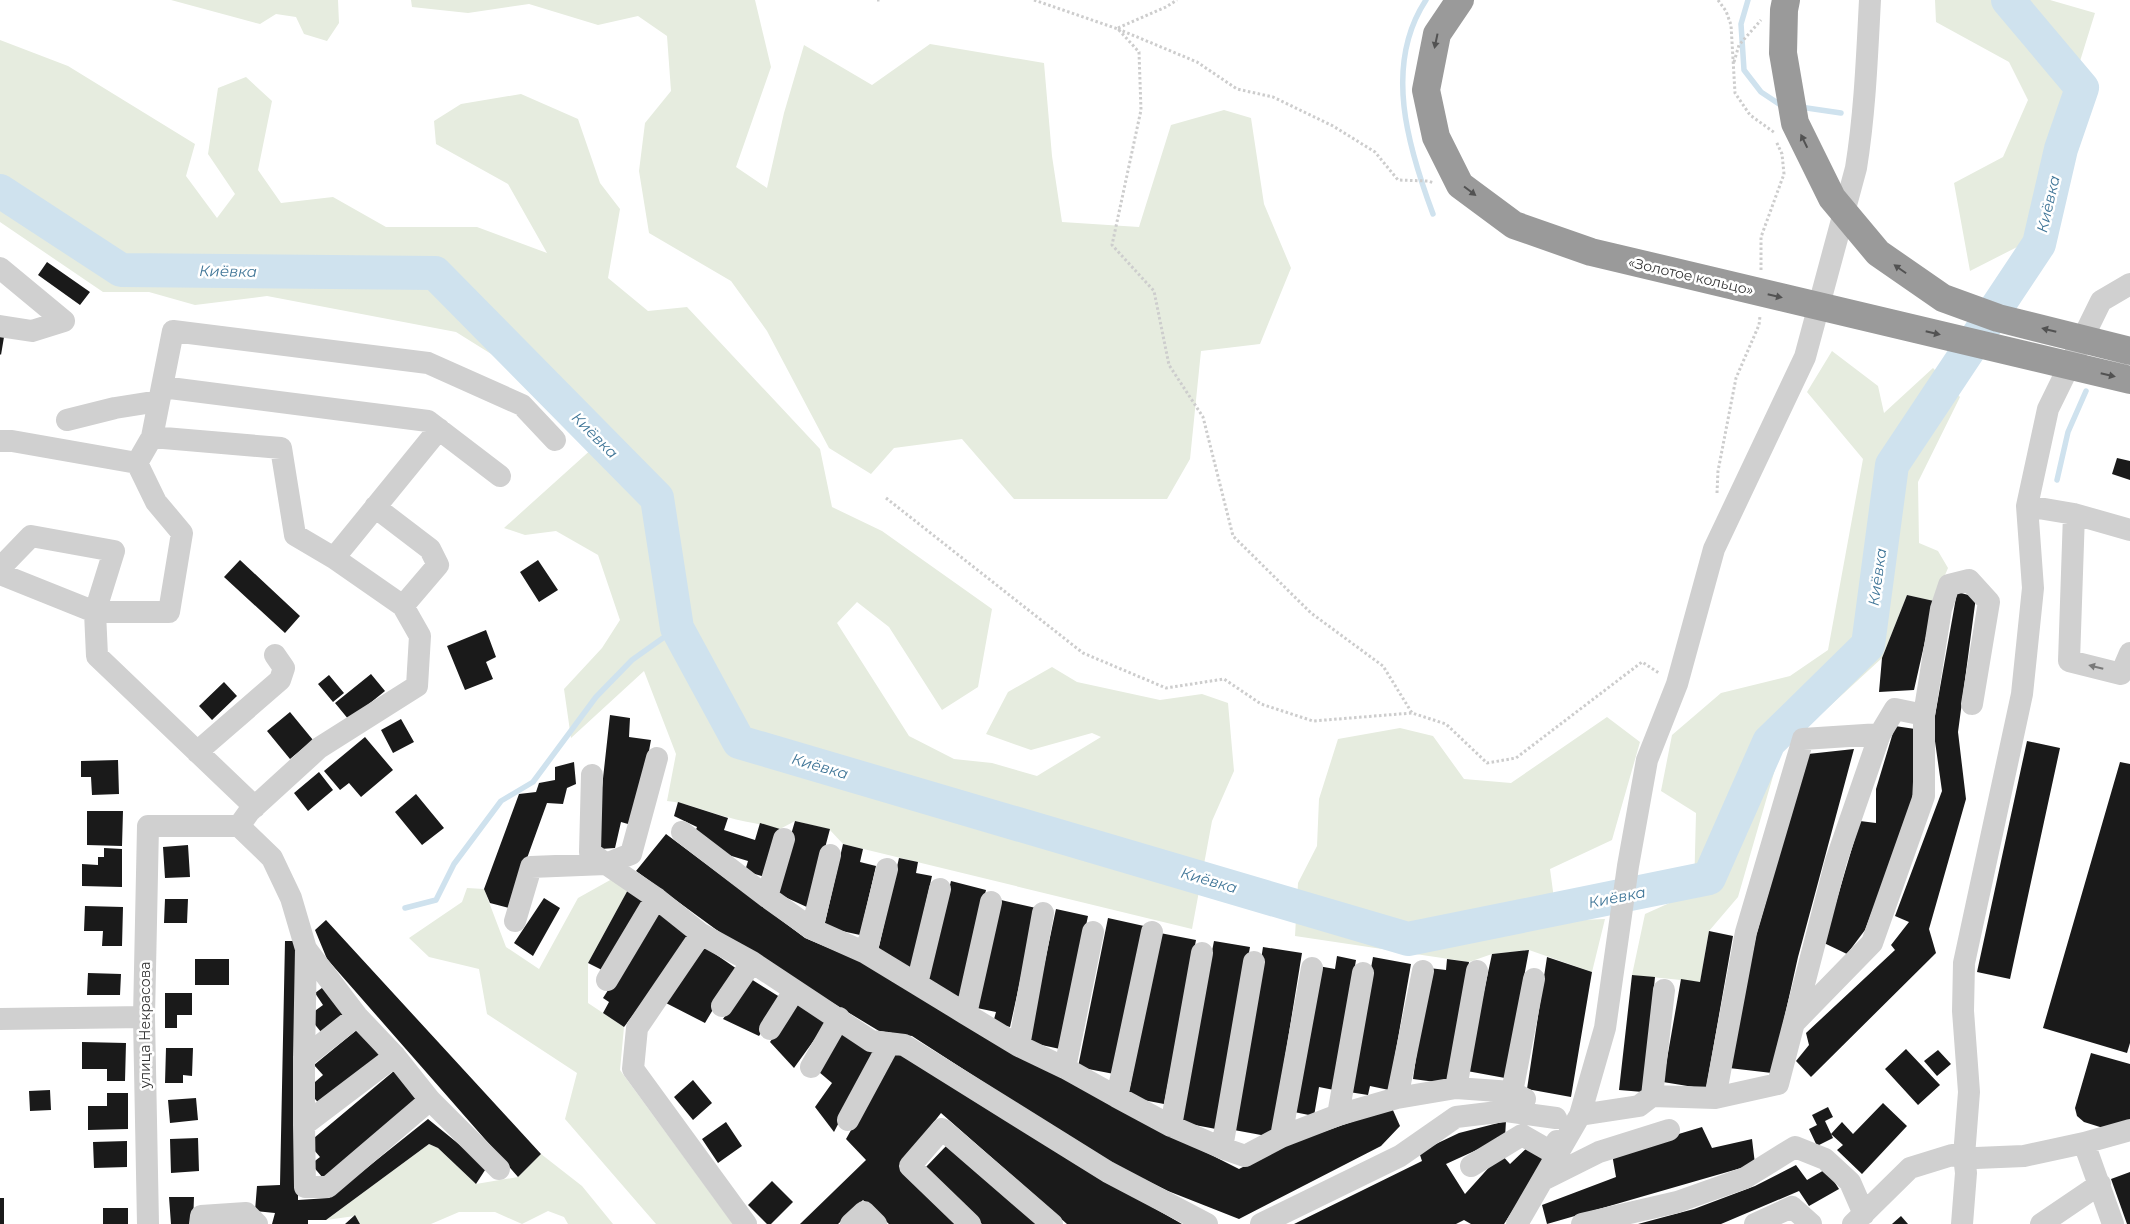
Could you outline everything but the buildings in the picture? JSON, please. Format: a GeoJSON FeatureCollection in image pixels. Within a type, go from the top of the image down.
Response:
{"type":"FeatureCollection","features":[{"type":"Feature","properties":{"kind":"highway","name":"«Золотое кольцо»"},"geometry":{"type":"LineString","coordinates":[[1460,0],[1437,34],[1426,90],[1436,137],[1460,184],[1514,226],[1591,252],[2130,380]]}},
{"type":"Feature","properties":{"kind":"highway"},"geometry":{"type":"LineString","coordinates":[[1778,8],[1783,53],[1795,123],[1832,198],[1878,253],[1943,298],[1998,318],[2130,351]]}},
{"type":"Feature","properties":{"kind":"street"},"geometry":{"type":"LineString","coordinates":[[1517,1224],[1580,1115],[1605,1028],[1628,866],[1647,760],[1677,684],[1714,549],[1805,357],[1856,168],[1868,52],[1870,0]]}},
{"type":"Feature","properties":{"kind":"street"},"geometry":{"type":"LineString","coordinates":[[0,268],[64,321],[32,331],[0,326]]}},
{"type":"Feature","properties":{"kind":"street"},"geometry":{"type":"LineString","coordinates":[[1962,1224],[1966,1173],[1964,1156],[1969,1092],[1963,1011],[1964,963],[2022,694],[2033,588],[2027,506],[2048,409],[2101,302],[2130,284]]}},
{"type":"Feature","properties":{"kind":"street"},"geometry":{"type":"LineString","coordinates":[[137,463],[152,436],[173,331],[428,363],[522,405],[555,440]]}},
{"type":"Feature","properties":{"kind":"street"},"geometry":{"type":"LineString","coordinates":[[67,420],[161,394],[428,421],[500,476]]}},
{"type":"Feature","properties":{"kind":"street"},"geometry":{"type":"LineString","coordinates":[[334,558],[439,429]]}},
{"type":"Feature","properties":{"kind":"street"},"geometry":{"type":"LineString","coordinates":[[152,436],[281,448],[295,535],[334,558],[404,606],[420,636],[417,686],[319,748],[249,812],[239,826],[272,858],[291,898],[306,949],[304,1058],[305,1187],[328,1187],[430,1100]]}},
{"type":"Feature","properties":{"kind":"street"},"geometry":{"type":"LineString","coordinates":[[4,444],[137,463]]}},
{"type":"Feature","properties":{"kind":"street"},"geometry":{"type":"LineString","coordinates":[[0,574],[95,612],[169,612],[182,532],[156,502],[137,463]]}},
{"type":"Feature","properties":{"kind":"street"},"geometry":{"type":"LineString","coordinates":[[2027,506],[2074,514],[2130,530]]}},
{"type":"Feature","properties":{"kind":"street"},"geometry":{"type":"LineString","coordinates":[[375,507],[430,549],[438,565],[404,606]]}},
{"type":"Feature","properties":{"kind":"street"},"geometry":{"type":"LineString","coordinates":[[2074,514],[2069,661],[2121,674],[2130,653]]}},
{"type":"Feature","properties":{"kind":"street"},"geometry":{"type":"LineString","coordinates":[[0,568],[31,536],[114,551],[95,612],[97,656],[255,808]]}},
{"type":"Feature","properties":{"kind":"street"},"geometry":{"type":"LineString","coordinates":[[1794,1023],[1872,943],[1924,796],[1924,715],[1941,608],[1949,585],[1969,580],[1989,602],[1972,704]]}},
{"type":"Feature","properties":{"kind":"street"},"geometry":{"type":"LineString","coordinates":[[196,752],[280,680],[284,668],[275,655]]}},
{"type":"Feature","properties":{"kind":"street"},"geometry":{"type":"LineString","coordinates":[[1580,1115],[1639,1106],[1652,1096],[1715,1098],[1778,1084],[1836,861],[1880,734],[1895,709],[1924,715]]}},
{"type":"Feature","properties":{"kind":"street"},"geometry":{"type":"LineString","coordinates":[[1715,1098],[1746,932],[1803,739],[1880,734]]}},
{"type":"Feature","properties":{"kind":"street"},"geometry":{"type":"LineString","coordinates":[[515,921],[531,867],[606,864],[631,854],[657,758]]}},
{"type":"Feature","properties":{"kind":"street"},"geometry":{"type":"LineString","coordinates":[[592,775],[590,852],[606,864],[656,898],[702,934],[752,962],[872,1041],[904,1045],[1108,1172],[1206,1224]]}},
{"type":"Feature","properties":{"kind":"street","name":"улица Некрасова"},"geometry":{"type":"LineString","coordinates":[[148,1224],[144,1017],[148,826],[239,826]]}},
{"type":"Feature","properties":{"kind":"street"},"geometry":{"type":"LineString","coordinates":[[682,832],[812,929],[866,953],[1019,1046],[1065,1068],[1171,1126],[1245,1156],[1281,1137],[1338,1115],[1397,1098],[1456,1088],[1512,1092],[1556,1118]]}},
{"type":"Feature","properties":{"kind":"street"},"geometry":{"type":"LineString","coordinates":[[767,897],[784,839]]}},
{"type":"Feature","properties":{"kind":"street"},"geometry":{"type":"LineString","coordinates":[[812,929],[830,856]]}},
{"type":"Feature","properties":{"kind":"street"},"geometry":{"type":"LineString","coordinates":[[866,953],[887,869]]}},
{"type":"Feature","properties":{"kind":"street"},"geometry":{"type":"LineString","coordinates":[[917,984],[940,889]]}},
{"type":"Feature","properties":{"kind":"street"},"geometry":{"type":"LineString","coordinates":[[607,980],[656,898]]}},
{"type":"Feature","properties":{"kind":"street"},"geometry":{"type":"LineString","coordinates":[[966,1014],[991,902]]}},
{"type":"Feature","properties":{"kind":"street"},"geometry":{"type":"LineString","coordinates":[[1019,1046],[1043,913]]}},
{"type":"Feature","properties":{"kind":"street"},"geometry":{"type":"LineString","coordinates":[[1065,1068],[1093,932]]}},
{"type":"Feature","properties":{"kind":"street"},"geometry":{"type":"LineString","coordinates":[[1117,1097],[1152,932]]}},
{"type":"Feature","properties":{"kind":"street"},"geometry":{"type":"LineString","coordinates":[[702,934],[637,1028],[633,1069],[746,1224]]}},
{"type":"Feature","properties":{"kind":"street"},"geometry":{"type":"LineString","coordinates":[[306,949],[357,1016],[395,1056],[430,1100],[499,1169]]}},
{"type":"Feature","properties":{"kind":"street"},"geometry":{"type":"LineString","coordinates":[[1171,1126],[1202,953]]}},
{"type":"Feature","properties":{"kind":"street"},"geometry":{"type":"LineString","coordinates":[[722,1006],[752,962]]}},
{"type":"Feature","properties":{"kind":"street"},"geometry":{"type":"LineString","coordinates":[[1222,1148],[1254,962]]}},
{"type":"Feature","properties":{"kind":"street"},"geometry":{"type":"LineString","coordinates":[[1281,1137],[1312,968]]}},
{"type":"Feature","properties":{"kind":"street"},"geometry":{"type":"LineString","coordinates":[[1397,1098],[1423,972]]}},
{"type":"Feature","properties":{"kind":"street"},"geometry":{"type":"LineString","coordinates":[[1456,1088],[1477,972]]}},
{"type":"Feature","properties":{"kind":"street"},"geometry":{"type":"LineString","coordinates":[[1338,1115],[1363,973]]}},
{"type":"Feature","properties":{"kind":"street"},"geometry":{"type":"LineString","coordinates":[[1512,1092],[1534,979]]}},
{"type":"Feature","properties":{"kind":"street"},"geometry":{"type":"LineString","coordinates":[[1652,1096],[1664,990]]}},
{"type":"Feature","properties":{"kind":"street"},"geometry":{"type":"LineString","coordinates":[[770,1029],[794,991]]}},
{"type":"Feature","properties":{"kind":"street"},"geometry":{"type":"LineString","coordinates":[[304,1058],[357,1016]]}},
{"type":"Feature","properties":{"kind":"street"},"geometry":{"type":"LineString","coordinates":[[0,1019],[144,1017]]}},
{"type":"Feature","properties":{"kind":"street"},"geometry":{"type":"LineString","coordinates":[[810,1067],[839,1018]]}},
{"type":"Feature","properties":{"kind":"street"},"geometry":{"type":"LineString","coordinates":[[848,1120],[889,1044]]}},
{"type":"Feature","properties":{"kind":"street"},"geometry":{"type":"LineString","coordinates":[[304,1125],[395,1056]]}},
{"type":"Feature","properties":{"kind":"street"},"geometry":{"type":"LineString","coordinates":[[1261,1224],[1400,1156],[1456,1117],[1506,1111],[1556,1118]]}},
{"type":"Feature","properties":{"kind":"street"},"geometry":{"type":"LineString","coordinates":[[1556,1118],[1557,1155]]}},
{"type":"Feature","properties":{"kind":"street"},"geometry":{"type":"LineString","coordinates":[[970,1224],[910,1166],[942,1130],[1052,1224]]}},
{"type":"Feature","properties":{"kind":"street"},"geometry":{"type":"LineString","coordinates":[[1543,1180],[1599,1152],[1669,1130]]}},
{"type":"Feature","properties":{"kind":"street"},"geometry":{"type":"LineString","coordinates":[[1858,1219],[1910,1168],[1952,1155],[1976,1158],[2024,1156],[2084,1143],[2130,1130]]}},
{"type":"Feature","properties":{"kind":"street"},"geometry":{"type":"LineString","coordinates":[[1471,1166],[1522,1135],[1557,1155]]}},
{"type":"Feature","properties":{"kind":"street"},"geometry":{"type":"LineString","coordinates":[[2084,1143],[2113,1224]]}},
{"type":"Feature","properties":{"kind":"street"},"geometry":{"type":"LineString","coordinates":[[1582,1224],[1677,1202],[1745,1178],[1795,1147],[1824,1159],[1850,1182],[1858,1219]]}},
{"type":"Feature","properties":{"kind":"street"},"geometry":{"type":"LineString","coordinates":[[2041,1224],[2100,1184]]}},
{"type":"Feature","properties":{"kind":"street"},"geometry":{"type":"LineString","coordinates":[[1755,1224],[1792,1207],[1811,1224]]}},
{"type":"Feature","properties":{"kind":"street"},"geometry":{"type":"LineString","coordinates":[[851,1224],[864,1212],[876,1224]]}},
{"type":"Feature","properties":{"kind":"street"},"geometry":{"type":"LineString","coordinates":[[200,1224],[201,1216],[246,1213],[257,1224]]}},
{"type":"Feature","properties":{"kind":"path"},"geometry":{"type":"LineString","coordinates":[[1034,0],[1118,29],[1197,62],[1237,89],[1273,97],[1333,126],[1375,152],[1398,180],[1428,181],[1441,186]]}},
{"type":"Feature","properties":{"kind":"path"},"geometry":{"type":"LineString","coordinates":[[1118,29],[1177,0]]}},
{"type":"Feature","properties":{"kind":"path"},"geometry":{"type":"LineString","coordinates":[[1718,0],[1726,11],[1731,25],[1734,93],[1750,115],[1772,131],[1782,154],[1784,174],[1761,237],[1761,275]]}},
{"type":"Feature","properties":{"kind":"path"},"geometry":{"type":"LineString","coordinates":[[1733,66],[1739,45],[1778,8]]}},
{"type":"Feature","properties":{"kind":"path"},"geometry":{"type":"LineString","coordinates":[[1118,29],[1139,52],[1141,110],[1112,245],[1154,291],[1168,365],[1203,417],[1233,536],[1311,613],[1383,666],[1412,713]]}},
{"type":"Feature","properties":{"kind":"path"},"geometry":{"type":"LineString","coordinates":[[1716,500],[1718,470],[1736,378],[1759,324],[1760,315]]}},
{"type":"Feature","properties":{"kind":"path"},"geometry":{"type":"LineString","coordinates":[[886,498],[1083,652],[1166,688],[1224,679],[1261,704],[1313,721],[1412,713],[1446,724],[1487,763],[1516,758],[1642,662],[1677,684]]}},
{"type":"Feature","properties":{"kind":"shaded area"},"geometry":{"type":"Polygon","coordinates":[[[171,0],[338,0],[339,23],[327,41],[304,34],[296,17],[276,14],[260,24],[171,0]]]}},
{"type":"Feature","properties":{"kind":"shaded area"},"geometry":{"type":"Polygon","coordinates":[[[411,0],[755,0],[771,67],[736,167],[767,188],[784,113],[804,45],[872,85],[930,44],[1044,63],[1052,156],[1062,222],[1139,227],[1171,125],[1224,110],[1251,118],[1264,204],[1291,268],[1260,344],[1201,351],[1190,459],[1167,499],[1014,499],[962,439],[894,448],[871,474],[829,448],[767,331],[731,281],[649,233],[639,171],[645,123],[671,91],[667,36],[638,16],[598,25],[529,4],[468,13],[412,7],[411,0]]]}},
{"type":"Feature","properties":{"kind":"shaded area"},"geometry":{"type":"Polygon","coordinates":[[[1935,0],[2050,0],[2095,13],[2023,244],[1970,271],[1954,183],[2003,157],[2028,100],[2009,62],[1936,22],[1935,0]]]}},
{"type":"Feature","properties":{"kind":"shaded area"},"geometry":{"type":"Polygon","coordinates":[[[0,40],[68,66],[195,144],[186,176],[217,218],[235,194],[208,154],[218,88],[246,77],[272,101],[258,170],[281,203],[333,197],[386,227],[477,227],[547,253],[508,184],[436,144],[434,121],[461,104],[521,94],[578,119],[600,183],[620,209],[608,278],[648,311],[687,307],[820,449],[832,507],[882,531],[992,609],[978,687],[942,710],[889,627],[857,602],[837,623],[909,736],[954,759],[992,763],[1037,776],[1101,737],[1092,733],[1031,750],[986,734],[1008,692],[1052,667],[1077,682],[1160,700],[1202,694],[1228,703],[1234,771],[1212,821],[1192,929],[843,844],[829,829],[795,821],[780,829],[733,819],[667,801],[676,754],[644,671],[571,738],[564,689],[602,648],[620,620],[598,555],[556,531],[525,535],[504,528],[594,447],[541,385],[456,332],[267,296],[195,305],[149,292],[103,292],[0,222],[0,40]]]}},
{"type":"Feature","properties":{"kind":"shaded area"},"geometry":{"type":"Polygon","coordinates":[[[1832,351],[1878,386],[1884,413],[1933,368],[1960,397],[1918,482],[1919,543],[1938,551],[1948,568],[1934,601],[1907,595],[1882,658],[1780,752],[1738,897],[1709,931],[1700,982],[1632,975],[1645,914],[1694,892],[1696,813],[1661,791],[1672,735],[1721,693],[1790,676],[1828,650],[1863,459],[1807,392],[1832,351]]]}},
{"type":"Feature","properties":{"kind":"shaded area"},"geometry":{"type":"Polygon","coordinates":[[[1607,717],[1640,742],[1612,840],[1550,869],[1557,921],[1605,919],[1592,972],[1529,950],[1492,954],[1469,962],[1295,936],[1298,883],[1317,846],[1319,799],[1338,739],[1400,728],[1433,736],[1464,779],[1511,783],[1607,717]]]}},
{"type":"Feature","properties":{"kind":"shaded area"},"geometry":{"type":"Polygon","coordinates":[[[612,879],[630,886],[588,963],[588,1003],[624,1027],[620,1070],[733,1224],[656,1224],[565,1119],[577,1073],[487,1014],[479,969],[429,957],[409,938],[462,902],[467,888],[484,889],[506,947],[539,969],[578,898],[612,879]]]}},
{"type":"Feature","properties":{"kind":"shaded area"},"geometry":{"type":"Polygon","coordinates":[[[429,1144],[438,1148],[476,1184],[518,1177],[541,1154],[582,1186],[613,1224],[568,1224],[564,1217],[548,1211],[522,1224],[495,1212],[459,1212],[431,1224],[360,1224],[355,1216],[326,1220],[429,1144]]]}},
{"type":"Feature","properties":{"kind":"waterway"},"geometry":{"type":"LineString","coordinates":[[1426,0],[1413,25],[1405,51],[1403,79],[1408,134],[1433,214]]}},
{"type":"Feature","properties":{"kind":"waterway"},"geometry":{"type":"LineString","coordinates":[[1748,0],[1741,24],[1744,70],[1761,92],[1779,104],[1784,105]]}},
{"type":"Feature","properties":{"kind":"waterway","name":"Киёвка"},"geometry":{"type":"LineString","coordinates":[[0,191],[121,270],[435,273],[657,498],[677,628],[739,742],[1408,939],[1709,878],[1769,742],[1868,645],[1892,465],[2039,244],[2061,149],[2082,88],[2008,0]]}},
{"type":"Feature","properties":{"kind":"waterway"},"geometry":{"type":"LineString","coordinates":[[1800,107],[1841,113]]}},
{"type":"Feature","properties":{"kind":"waterway"},"geometry":{"type":"LineString","coordinates":[[2057,480],[2068,432],[2086,391]]}},
{"type":"Feature","properties":{"kind":"waterway"},"geometry":{"type":"LineString","coordinates":[[405,908],[436,900],[454,864],[501,801],[533,782],[596,697],[632,660],[677,628]]}}]}
